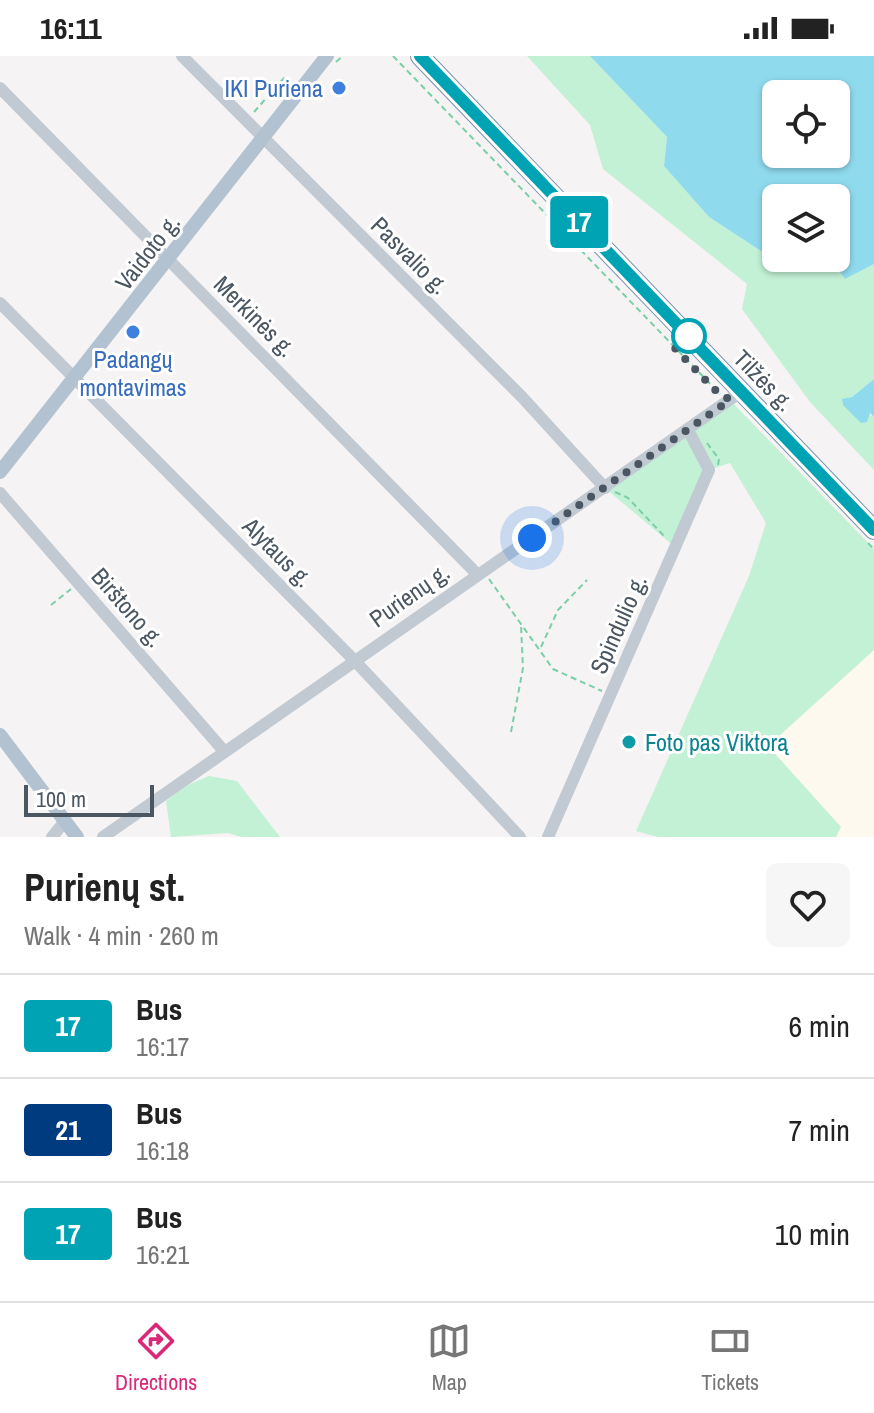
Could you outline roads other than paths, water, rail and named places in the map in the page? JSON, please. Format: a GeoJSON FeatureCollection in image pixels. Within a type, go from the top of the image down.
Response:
{"type":"FeatureCollection","features":[{"type":"Feature","properties":{"kind":"highway","name":"Tilžės g."},"geometry":{"type":"LineString","coordinates":[[420,56],[867,533]]}},
{"type":"Feature","properties":{"kind":"main road","name":"Vaidoto g."},"geometry":{"type":"LineString","coordinates":[[0,472],[327,56]]}},
{"type":"Feature","properties":{"kind":"main road"},"geometry":{"type":"LineString","coordinates":[[0,735],[77,837]]}},
{"type":"Feature","properties":{"kind":"street","name":"Pasvalio g."},"geometry":{"type":"LineString","coordinates":[[182,56],[522,397],[605,488]]}},
{"type":"Feature","properties":{"kind":"street","name":"Merkinės g."},"geometry":{"type":"LineString","coordinates":[[0,88],[480,573]]}},
{"type":"Feature","properties":{"kind":"street","name":"Alytaus g."},"geometry":{"type":"LineString","coordinates":[[0,303],[354,660],[520,837]]}},
{"type":"Feature","properties":{"kind":"street","name":"Purienų g."},"geometry":{"type":"LineString","coordinates":[[103,837],[223,750],[736,396]]}},
{"type":"Feature","properties":{"kind":"street","name":"Spindulio g."},"geometry":{"type":"LineString","coordinates":[[548,837],[709,470],[688,430]]}},
{"type":"Feature","properties":{"kind":"street","name":"Birštono g."},"geometry":{"type":"LineString","coordinates":[[0,493],[223,750]]}},
{"type":"Feature","properties":{"kind":"street"},"geometry":{"type":"LineString","coordinates":[[52,837],[65,821]]}},
{"type":"Feature","properties":{"kind":"water"},"geometry":{"type":"Polygon","coordinates":[[[590,56],[874,56],[874,264],[845,279],[840,272],[850,272],[850,184],[762,184],[762,252],[709,217],[664,166],[667,137],[590,56]]]}},
{"type":"Feature","properties":{"kind":"water"},"geometry":{"type":"Polygon","coordinates":[[[874,379],[874,417],[870,413],[867,422],[861,423],[843,405],[842,399],[852,397],[874,379]]]}},
{"type":"Feature","properties":{"kind":"place","name":"IKI Puriena"},"geometry":{"type":"Point","coordinates":[339,88]}},
{"type":"Feature","properties":{"kind":"place","name":"Padangų montavimas"},"geometry":{"type":"Point","coordinates":[133,332]}},
{"type":"Feature","properties":{"kind":"place","name":"Foto pas Viktorą"},"geometry":{"type":"Point","coordinates":[629,742]}}]}
